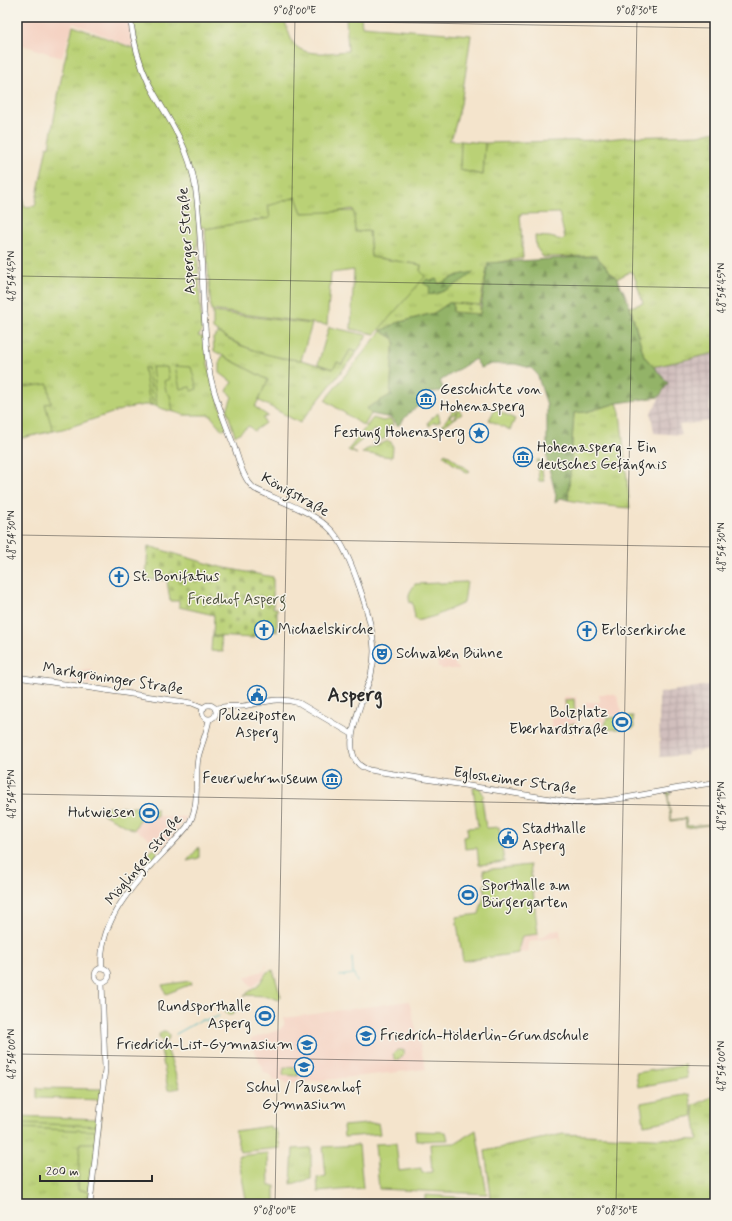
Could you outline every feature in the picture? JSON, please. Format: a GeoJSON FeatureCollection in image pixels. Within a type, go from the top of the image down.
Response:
{"type":"FeatureCollection","features":[{"type":"Feature","properties":{"kind":"main road","name":"Asperger Straße"},"geometry":{"type":"LineString","coordinates":[[130,17],[134,38],[149,84],[182,141],[192,165],[197,199],[210,373],[225,424],[243,471]]}},
{"type":"Feature","properties":{"kind":"main road","name":"Königstraße"},"geometry":{"type":"LineString","coordinates":[[243,471],[249,483],[255,489],[311,516],[327,526],[346,551],[365,609],[374,651],[371,675],[356,716],[352,734],[354,756],[360,767]]}},
{"type":"Feature","properties":{"kind":"main road","name":"Markgröninger Straße"},"geometry":{"type":"LineString","coordinates":[[17,677],[192,703],[204,708]]}},
{"type":"Feature","properties":{"kind":"main road"},"geometry":{"type":"LineString","coordinates":[[215,709],[215,716],[209,719],[203,715],[204,708],[210,706],[215,709],[244,706],[267,700],[294,701],[352,734]]}},
{"type":"Feature","properties":{"kind":"main road","name":"Möglinger Straße"},"geometry":{"type":"LineString","coordinates":[[102,968],[106,936],[117,909],[130,891],[187,827],[193,818],[196,804],[198,756],[209,719]]}},
{"type":"Feature","properties":{"kind":"main road","name":"Eglosheimer Straße"},"geometry":{"type":"LineString","coordinates":[[360,767],[369,770],[576,802],[608,800],[673,788],[715,783]]}},
{"type":"Feature","properties":{"kind":"main road"},"geometry":{"type":"LineString","coordinates":[[102,968],[107,970],[110,974],[108,980],[102,982],[98,980],[95,975],[98,970],[102,968]]}},
{"type":"Feature","properties":{"kind":"main road"},"geometry":{"type":"LineString","coordinates":[[90,1204],[105,1069],[102,982]]}},
{"type":"Feature","properties":{"kind":"shaded area"},"geometry":{"type":"Polygon","coordinates":[[[17,17],[128,17],[133,47],[73,23],[62,58],[17,43],[17,17]]]}},
{"type":"Feature","properties":{"kind":"shaded area"},"geometry":{"type":"Polygon","coordinates":[[[715,353],[715,403],[710,402],[710,421],[679,425],[682,435],[654,433],[651,413],[668,383],[653,367],[715,353]]]}},
{"type":"Feature","properties":{"kind":"shaded area"},"geometry":{"type":"Polygon","coordinates":[[[452,653],[456,667],[459,669],[441,669],[441,667],[438,667],[437,659],[445,659],[445,655],[452,653]]]}},
{"type":"Feature","properties":{"kind":"shaded area"},"geometry":{"type":"Polygon","coordinates":[[[93,669],[90,685],[69,681],[70,673],[93,669]]]}},
{"type":"Feature","properties":{"kind":"shaded area"},"geometry":{"type":"Polygon","coordinates":[[[715,684],[715,748],[688,752],[688,755],[660,757],[659,693],[715,684]]]}},
{"type":"Feature","properties":{"kind":"shaded area"},"geometry":{"type":"Polygon","coordinates":[[[599,694],[614,694],[617,696],[623,715],[606,716],[602,731],[582,732],[580,730],[581,727],[587,727],[594,723],[596,715],[596,712],[594,712],[591,708],[584,706],[586,702],[600,702],[599,694]]]}},
{"type":"Feature","properties":{"kind":"shaded area"},"geometry":{"type":"Polygon","coordinates":[[[569,696],[573,698],[576,696],[576,731],[574,733],[551,735],[551,718],[565,716],[565,714],[561,714],[564,712],[564,697],[569,696]]]}},
{"type":"Feature","properties":{"kind":"shaded area"},"geometry":{"type":"Polygon","coordinates":[[[141,817],[187,817],[162,848],[144,835],[134,830],[141,817]]]}},
{"type":"Feature","properties":{"kind":"shaded area"},"geometry":{"type":"Polygon","coordinates":[[[560,930],[561,946],[559,937],[528,942],[529,951],[519,953],[522,936],[538,934],[539,939],[551,931],[560,930]]]}},
{"type":"Feature","properties":{"kind":"shaded area"},"geometry":{"type":"Polygon","coordinates":[[[265,965],[267,965],[263,977],[252,988],[245,977],[265,970],[265,965]]]}},
{"type":"Feature","properties":{"kind":"shaded area"},"geometry":{"type":"Polygon","coordinates":[[[409,1001],[426,1069],[286,1084],[285,1081],[273,1080],[272,1076],[264,1072],[250,1039],[279,1030],[284,1025],[284,1018],[409,1001]]]}},
{"type":"Feature","properties":{"kind":"green space"},"geometry":{"type":"Polygon","coordinates":[[[130,17],[283,17],[292,41],[297,47],[310,52],[318,53],[348,51],[346,17],[361,17],[362,26],[471,35],[461,104],[452,137],[449,140],[461,141],[460,170],[483,175],[485,143],[598,140],[627,137],[699,135],[715,131],[715,353],[653,367],[644,356],[630,307],[643,303],[635,278],[631,271],[617,279],[596,256],[543,257],[536,247],[535,236],[550,237],[562,240],[565,238],[559,213],[520,214],[523,258],[488,264],[480,305],[449,303],[434,313],[397,323],[381,331],[379,329],[419,283],[421,265],[371,257],[369,231],[355,232],[353,209],[329,213],[302,213],[296,198],[271,218],[205,229],[204,227],[199,227],[197,248],[202,332],[198,336],[206,338],[208,365],[227,428],[222,430],[210,415],[184,415],[152,405],[144,405],[127,408],[67,428],[17,439],[17,158],[19,155],[24,207],[35,206],[47,146],[49,147],[64,63],[73,26],[136,49],[130,17]]]}},
{"type":"Feature","properties":{"kind":"green space"},"geometry":{"type":"Polygon","coordinates":[[[461,141],[485,143],[483,175],[460,170],[461,141]]]}},
{"type":"Feature","properties":{"kind":"green space"},"geometry":{"type":"Polygon","coordinates":[[[296,197],[302,213],[354,211],[355,232],[369,231],[371,257],[421,265],[420,270],[425,277],[375,334],[351,329],[354,270],[331,273],[327,325],[211,310],[205,229],[270,218],[268,206],[296,197]]]}},
{"type":"Feature","properties":{"kind":"green space"},"geometry":{"type":"Polygon","coordinates":[[[596,256],[617,279],[624,292],[630,307],[644,356],[668,383],[659,397],[617,403],[586,412],[574,413],[568,500],[561,498],[555,502],[556,495],[547,461],[547,405],[537,374],[531,368],[515,364],[491,364],[481,368],[475,359],[440,381],[443,388],[441,391],[432,392],[419,401],[420,405],[410,412],[398,426],[392,418],[371,414],[366,408],[390,395],[393,348],[395,344],[394,339],[381,331],[397,323],[434,313],[449,303],[453,303],[453,312],[480,314],[488,263],[596,256]]]}},
{"type":"Feature","properties":{"kind":"green space"},"geometry":{"type":"Polygon","coordinates":[[[474,272],[465,279],[438,293],[428,294],[430,287],[423,283],[427,279],[431,281],[436,279],[439,284],[458,275],[474,272]]]}},
{"type":"Feature","properties":{"kind":"green space"},"geometry":{"type":"Polygon","coordinates":[[[453,303],[480,305],[480,314],[453,312],[453,303]]]}},
{"type":"Feature","properties":{"kind":"green space"},"geometry":{"type":"Polygon","coordinates":[[[213,312],[312,324],[301,360],[266,354],[233,341],[213,329],[213,312]]]}},
{"type":"Feature","properties":{"kind":"green space"},"geometry":{"type":"Polygon","coordinates":[[[329,327],[367,335],[357,352],[350,350],[342,364],[337,362],[333,369],[318,364],[329,327]]]}},
{"type":"Feature","properties":{"kind":"green space"},"geometry":{"type":"Polygon","coordinates":[[[381,331],[394,339],[395,344],[393,348],[390,395],[367,408],[371,414],[364,426],[325,400],[381,331]]]}},
{"type":"Feature","properties":{"kind":"green space"},"geometry":{"type":"Polygon","coordinates":[[[219,333],[239,345],[281,358],[301,360],[333,369],[337,362],[342,364],[350,350],[357,352],[300,423],[258,400],[268,380],[214,351],[213,338],[219,333]]]}},
{"type":"Feature","properties":{"kind":"green space"},"geometry":{"type":"Polygon","coordinates":[[[223,356],[268,380],[255,407],[268,416],[263,418],[265,423],[254,431],[249,426],[235,436],[227,410],[232,397],[227,391],[232,382],[220,373],[220,360],[223,356]]]}},
{"type":"Feature","properties":{"kind":"green space"},"geometry":{"type":"Polygon","coordinates":[[[175,366],[191,367],[197,389],[191,391],[190,387],[180,389],[175,366]]]}},
{"type":"Feature","properties":{"kind":"green space"},"geometry":{"type":"Polygon","coordinates":[[[152,367],[167,367],[169,379],[164,381],[166,391],[170,395],[173,412],[157,407],[152,367]]]}},
{"type":"Feature","properties":{"kind":"green space"},"geometry":{"type":"Polygon","coordinates":[[[144,368],[148,368],[153,405],[150,405],[144,368]]]}},
{"type":"Feature","properties":{"kind":"green space"},"geometry":{"type":"Polygon","coordinates":[[[48,384],[51,403],[45,404],[53,431],[17,439],[17,388],[48,384]]]}},
{"type":"Feature","properties":{"kind":"green space"},"geometry":{"type":"Polygon","coordinates":[[[617,403],[620,412],[630,508],[585,504],[568,500],[574,412],[586,412],[617,403]]]}},
{"type":"Feature","properties":{"kind":"green space"},"geometry":{"type":"Polygon","coordinates":[[[454,409],[456,413],[450,416],[452,419],[456,416],[458,409],[462,414],[441,427],[454,409]]]}},
{"type":"Feature","properties":{"kind":"green space"},"geometry":{"type":"Polygon","coordinates":[[[495,409],[515,419],[510,430],[489,420],[495,409]]]}},
{"type":"Feature","properties":{"kind":"green space"},"geometry":{"type":"Polygon","coordinates":[[[438,413],[440,421],[436,423],[434,422],[429,426],[428,422],[438,413]]]}},
{"type":"Feature","properties":{"kind":"green space"},"geometry":{"type":"Polygon","coordinates":[[[373,418],[383,421],[391,419],[393,425],[390,426],[386,435],[388,437],[371,444],[379,436],[375,429],[351,449],[357,454],[348,450],[373,418]]]}},
{"type":"Feature","properties":{"kind":"green space"},"geometry":{"type":"Polygon","coordinates":[[[388,441],[391,442],[393,447],[392,457],[362,453],[365,450],[388,441]]]}},
{"type":"Feature","properties":{"kind":"green space"},"geometry":{"type":"Polygon","coordinates":[[[445,453],[470,471],[468,473],[452,463],[443,455],[445,453]]]}},
{"type":"Feature","properties":{"kind":"green space"},"geometry":{"type":"Polygon","coordinates":[[[537,460],[540,460],[544,481],[539,481],[537,460]]]}},
{"type":"Feature","properties":{"kind":"green space","name":"Friedhof Asperg"},"geometry":{"type":"Polygon","coordinates":[[[148,546],[220,567],[273,577],[273,608],[277,608],[277,632],[274,631],[270,623],[255,623],[254,638],[213,636],[214,615],[179,607],[179,601],[170,601],[167,580],[146,579],[148,546]]]}},
{"type":"Feature","properties":{"kind":"green space"},"geometry":{"type":"Polygon","coordinates":[[[467,582],[464,603],[435,616],[417,621],[414,618],[412,602],[410,603],[409,597],[415,584],[467,582]]]}},
{"type":"Feature","properties":{"kind":"green space"},"geometry":{"type":"Polygon","coordinates":[[[212,636],[220,637],[223,652],[211,651],[212,636]]]}},
{"type":"Feature","properties":{"kind":"green space"},"geometry":{"type":"Polygon","coordinates":[[[574,699],[575,715],[567,717],[565,700],[574,699]]]}},
{"type":"Feature","properties":{"kind":"green space","name":"Bolzplatz Eberhardstraße"},"geometry":{"type":"Polygon","coordinates":[[[633,716],[634,728],[604,730],[607,718],[633,716]]]}},
{"type":"Feature","properties":{"kind":"green space"},"geometry":{"type":"Polygon","coordinates":[[[575,723],[575,731],[567,732],[567,725],[575,723]]]}},
{"type":"Feature","properties":{"kind":"green space"},"geometry":{"type":"Polygon","coordinates":[[[473,787],[480,788],[484,796],[482,798],[486,828],[499,827],[504,862],[479,865],[477,848],[465,849],[464,837],[468,836],[467,828],[478,827],[473,787]]]}},
{"type":"Feature","properties":{"kind":"green space"},"geometry":{"type":"Polygon","coordinates":[[[667,792],[670,792],[671,794],[668,795],[671,820],[686,818],[687,826],[715,824],[686,828],[685,819],[671,821],[667,792]]]}},
{"type":"Feature","properties":{"kind":"green space","name":"Hutwiesen"},"geometry":{"type":"Polygon","coordinates":[[[103,807],[141,807],[142,809],[157,809],[157,817],[141,817],[134,830],[101,813],[103,807]]]}},
{"type":"Feature","properties":{"kind":"green space"},"geometry":{"type":"Polygon","coordinates":[[[199,847],[199,858],[187,861],[199,847]]]}},
{"type":"Feature","properties":{"kind":"green space"},"geometry":{"type":"Polygon","coordinates":[[[153,848],[158,853],[152,863],[146,857],[153,848]]]}},
{"type":"Feature","properties":{"kind":"green space"},"geometry":{"type":"Polygon","coordinates":[[[530,865],[538,934],[522,936],[519,953],[463,961],[456,917],[479,914],[485,892],[484,885],[487,885],[483,870],[530,865]]]}},
{"type":"Feature","properties":{"kind":"green space"},"geometry":{"type":"Polygon","coordinates":[[[273,970],[281,997],[278,1000],[267,996],[244,995],[258,986],[267,972],[273,970]]]}},
{"type":"Feature","properties":{"kind":"green space"},"geometry":{"type":"Polygon","coordinates":[[[190,981],[191,984],[166,994],[162,985],[190,981]]]}},
{"type":"Feature","properties":{"kind":"green space"},"geometry":{"type":"Polygon","coordinates":[[[228,1005],[232,1005],[234,1006],[234,1014],[228,1015],[225,1012],[225,1008],[228,1005]]]}},
{"type":"Feature","properties":{"kind":"green space"},"geometry":{"type":"Polygon","coordinates":[[[162,1031],[166,1031],[168,1032],[168,1040],[162,1041],[159,1038],[159,1034],[162,1031]]]}},
{"type":"Feature","properties":{"kind":"green space"},"geometry":{"type":"Polygon","coordinates":[[[165,1042],[180,1088],[168,1090],[160,1044],[165,1042]]]}},
{"type":"Feature","properties":{"kind":"green space"},"geometry":{"type":"Polygon","coordinates":[[[397,1050],[404,1050],[404,1054],[399,1060],[395,1060],[393,1054],[397,1050]]]}},
{"type":"Feature","properties":{"kind":"green space"},"geometry":{"type":"Polygon","coordinates":[[[685,1065],[687,1078],[638,1087],[636,1073],[685,1065]]]}},
{"type":"Feature","properties":{"kind":"green space"},"geometry":{"type":"Polygon","coordinates":[[[284,1067],[298,1068],[298,1076],[283,1075],[284,1067]]]}},
{"type":"Feature","properties":{"kind":"green space"},"geometry":{"type":"Polygon","coordinates":[[[37,1088],[104,1089],[103,1100],[37,1098],[37,1088]]]}},
{"type":"Feature","properties":{"kind":"green space"},"geometry":{"type":"Polygon","coordinates":[[[690,1094],[693,1116],[644,1125],[641,1103],[690,1094]]]}},
{"type":"Feature","properties":{"kind":"green space"},"geometry":{"type":"Polygon","coordinates":[[[715,1095],[715,1204],[492,1204],[485,1151],[563,1134],[698,1140],[693,1106],[715,1095]]]}},
{"type":"Feature","properties":{"kind":"green space"},"geometry":{"type":"Polygon","coordinates":[[[17,1116],[101,1119],[90,1204],[17,1204],[17,1116]]]}},
{"type":"Feature","properties":{"kind":"green space"},"geometry":{"type":"Polygon","coordinates":[[[17,1123],[100,1126],[99,1131],[17,1128],[17,1123]]]}},
{"type":"Feature","properties":{"kind":"green space"},"geometry":{"type":"Polygon","coordinates":[[[378,1123],[380,1134],[344,1137],[343,1126],[378,1123]]]}},
{"type":"Feature","properties":{"kind":"green space"},"geometry":{"type":"Polygon","coordinates":[[[270,1126],[271,1130],[276,1129],[280,1148],[240,1152],[235,1131],[270,1126]]]}},
{"type":"Feature","properties":{"kind":"green space"},"geometry":{"type":"Polygon","coordinates":[[[476,1130],[487,1194],[379,1189],[375,1144],[396,1143],[399,1171],[421,1168],[422,1173],[432,1172],[430,1144],[455,1143],[476,1130]]]}},
{"type":"Feature","properties":{"kind":"green space"},"geometry":{"type":"Polygon","coordinates":[[[415,1131],[446,1132],[448,1140],[416,1141],[415,1131]]]}},
{"type":"Feature","properties":{"kind":"green space"},"geometry":{"type":"Polygon","coordinates":[[[80,1143],[97,1143],[91,1191],[78,1190],[80,1143]]]}},
{"type":"Feature","properties":{"kind":"green space"},"geometry":{"type":"Polygon","coordinates":[[[359,1145],[363,1188],[318,1192],[317,1178],[326,1176],[323,1147],[359,1145]]]}},
{"type":"Feature","properties":{"kind":"green space"},"geometry":{"type":"Polygon","coordinates":[[[311,1148],[311,1179],[291,1184],[293,1149],[311,1148]]]}},
{"type":"Feature","properties":{"kind":"green space"},"geometry":{"type":"Polygon","coordinates":[[[268,1153],[269,1186],[275,1186],[275,1204],[247,1204],[238,1156],[268,1153]]]}},
{"type":"Feature","properties":{"kind":"green space"},"geometry":{"type":"Polygon","coordinates":[[[425,1195],[487,1199],[488,1204],[425,1203],[425,1195]]]}},
{"type":"Feature","properties":{"kind":"waterway"},"geometry":{"type":"LineString","coordinates":[[352,958],[353,972],[357,982]]}},
{"type":"Feature","properties":{"kind":"waterway"},"geometry":{"type":"LineString","coordinates":[[340,976],[353,974]]}},
{"type":"Feature","properties":{"kind":"waterway"},"geometry":{"type":"LineString","coordinates":[[176,1034],[201,1020],[209,1020],[219,1016]]}},
{"type":"Feature","properties":{"kind":"place","name":"Geschichte von Hohenasperg"},"geometry":{"type":"Point","coordinates":[426,399]}},
{"type":"Feature","properties":{"kind":"place","name":"Festung Hohenasperg"},"geometry":{"type":"Point","coordinates":[479,433]}},
{"type":"Feature","properties":{"kind":"place","name":"Hohenasperg - Ein deutsches Gefängnis"},"geometry":{"type":"Point","coordinates":[523,457]}},
{"type":"Feature","properties":{"kind":"place","name":"St. Bonifatius"},"geometry":{"type":"Point","coordinates":[119,577]}},
{"type":"Feature","properties":{"kind":"place","name":"Michaelskirche"},"geometry":{"type":"Point","coordinates":[264,630]}},
{"type":"Feature","properties":{"kind":"place","name":"Erlöserkirche"},"geometry":{"type":"Point","coordinates":[587,631]}},
{"type":"Feature","properties":{"kind":"place","name":"Schwaben Bühne"},"geometry":{"type":"Point","coordinates":[382,654]}},
{"type":"Feature","properties":{"kind":"place","name":"Polizeiposten Asperg"},"geometry":{"type":"Point","coordinates":[257,695]}},
{"type":"Feature","properties":{"kind":"place","name":"Bolzplatz Eberhardstraße"},"geometry":{"type":"Point","coordinates":[622,722]}},
{"type":"Feature","properties":{"kind":"place","name":"Feuerwehrmuseum"},"geometry":{"type":"Point","coordinates":[332,779]}},
{"type":"Feature","properties":{"kind":"place","name":"Hutwiesen"},"geometry":{"type":"Point","coordinates":[149,813]}},
{"type":"Feature","properties":{"kind":"place","name":"Stadthalle Asperg"},"geometry":{"type":"Point","coordinates":[508,838]}},
{"type":"Feature","properties":{"kind":"place","name":"Sporthalle am Bürgergarten"},"geometry":{"type":"Point","coordinates":[468,895]}},
{"type":"Feature","properties":{"kind":"place","name":"Rundsporthalle Asperg"},"geometry":{"type":"Point","coordinates":[265,1016]}},
{"type":"Feature","properties":{"kind":"place","name":"Friedrich-Hölderlin-Grundschule"},"geometry":{"type":"Point","coordinates":[366,1036]}},
{"type":"Feature","properties":{"kind":"place","name":"Friedrich-List-Gymnasium"},"geometry":{"type":"Point","coordinates":[307,1045]}},
{"type":"Feature","properties":{"kind":"place","name":"Schul / Pausenhof Gymnasium"},"geometry":{"type":"Point","coordinates":[304,1067]}},
{"type":"Feature","properties":{"kind":"district","name":"Asperg"},"geometry":{"type":"Point","coordinates":[355,695]}}]}
